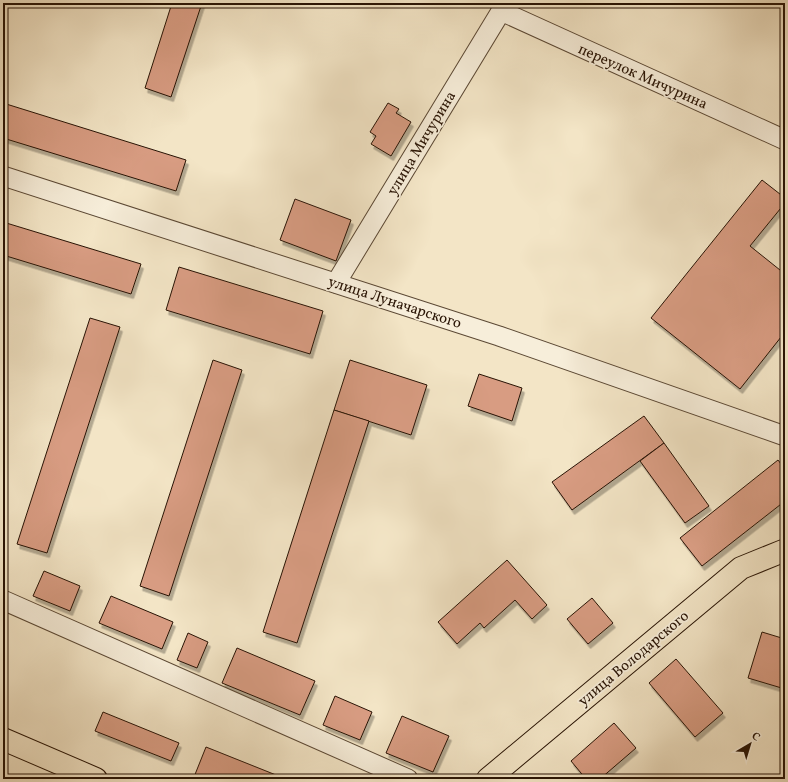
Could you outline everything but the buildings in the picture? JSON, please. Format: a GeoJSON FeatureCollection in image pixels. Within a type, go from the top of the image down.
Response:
{"type":"FeatureCollection","features":[{"type":"Feature","properties":{"kind":"main road","name":"улица Володарского"},"geometry":{"type":"LineString","coordinates":[[488,779],[741,568],[784,551]]}},
{"type":"Feature","properties":{"kind":"main road"},"geometry":{"type":"LineString","coordinates":[[3,739],[96,779]]}},
{"type":"Feature","properties":{"kind":"street","name":"переулок Мичурина"},"geometry":{"type":"LineString","coordinates":[[504,7],[785,140]]}},
{"type":"Feature","properties":{"kind":"street","name":"улица Мичурина"},"geometry":{"type":"LineString","coordinates":[[336,283],[504,7]]}},
{"type":"Feature","properties":{"kind":"street","name":"улица Луначарского"},"geometry":{"type":"LineString","coordinates":[[3,176],[498,336],[785,436]]}},
{"type":"Feature","properties":{"kind":"street"},"geometry":{"type":"LineString","coordinates":[[3,600],[408,779]]}}]}
